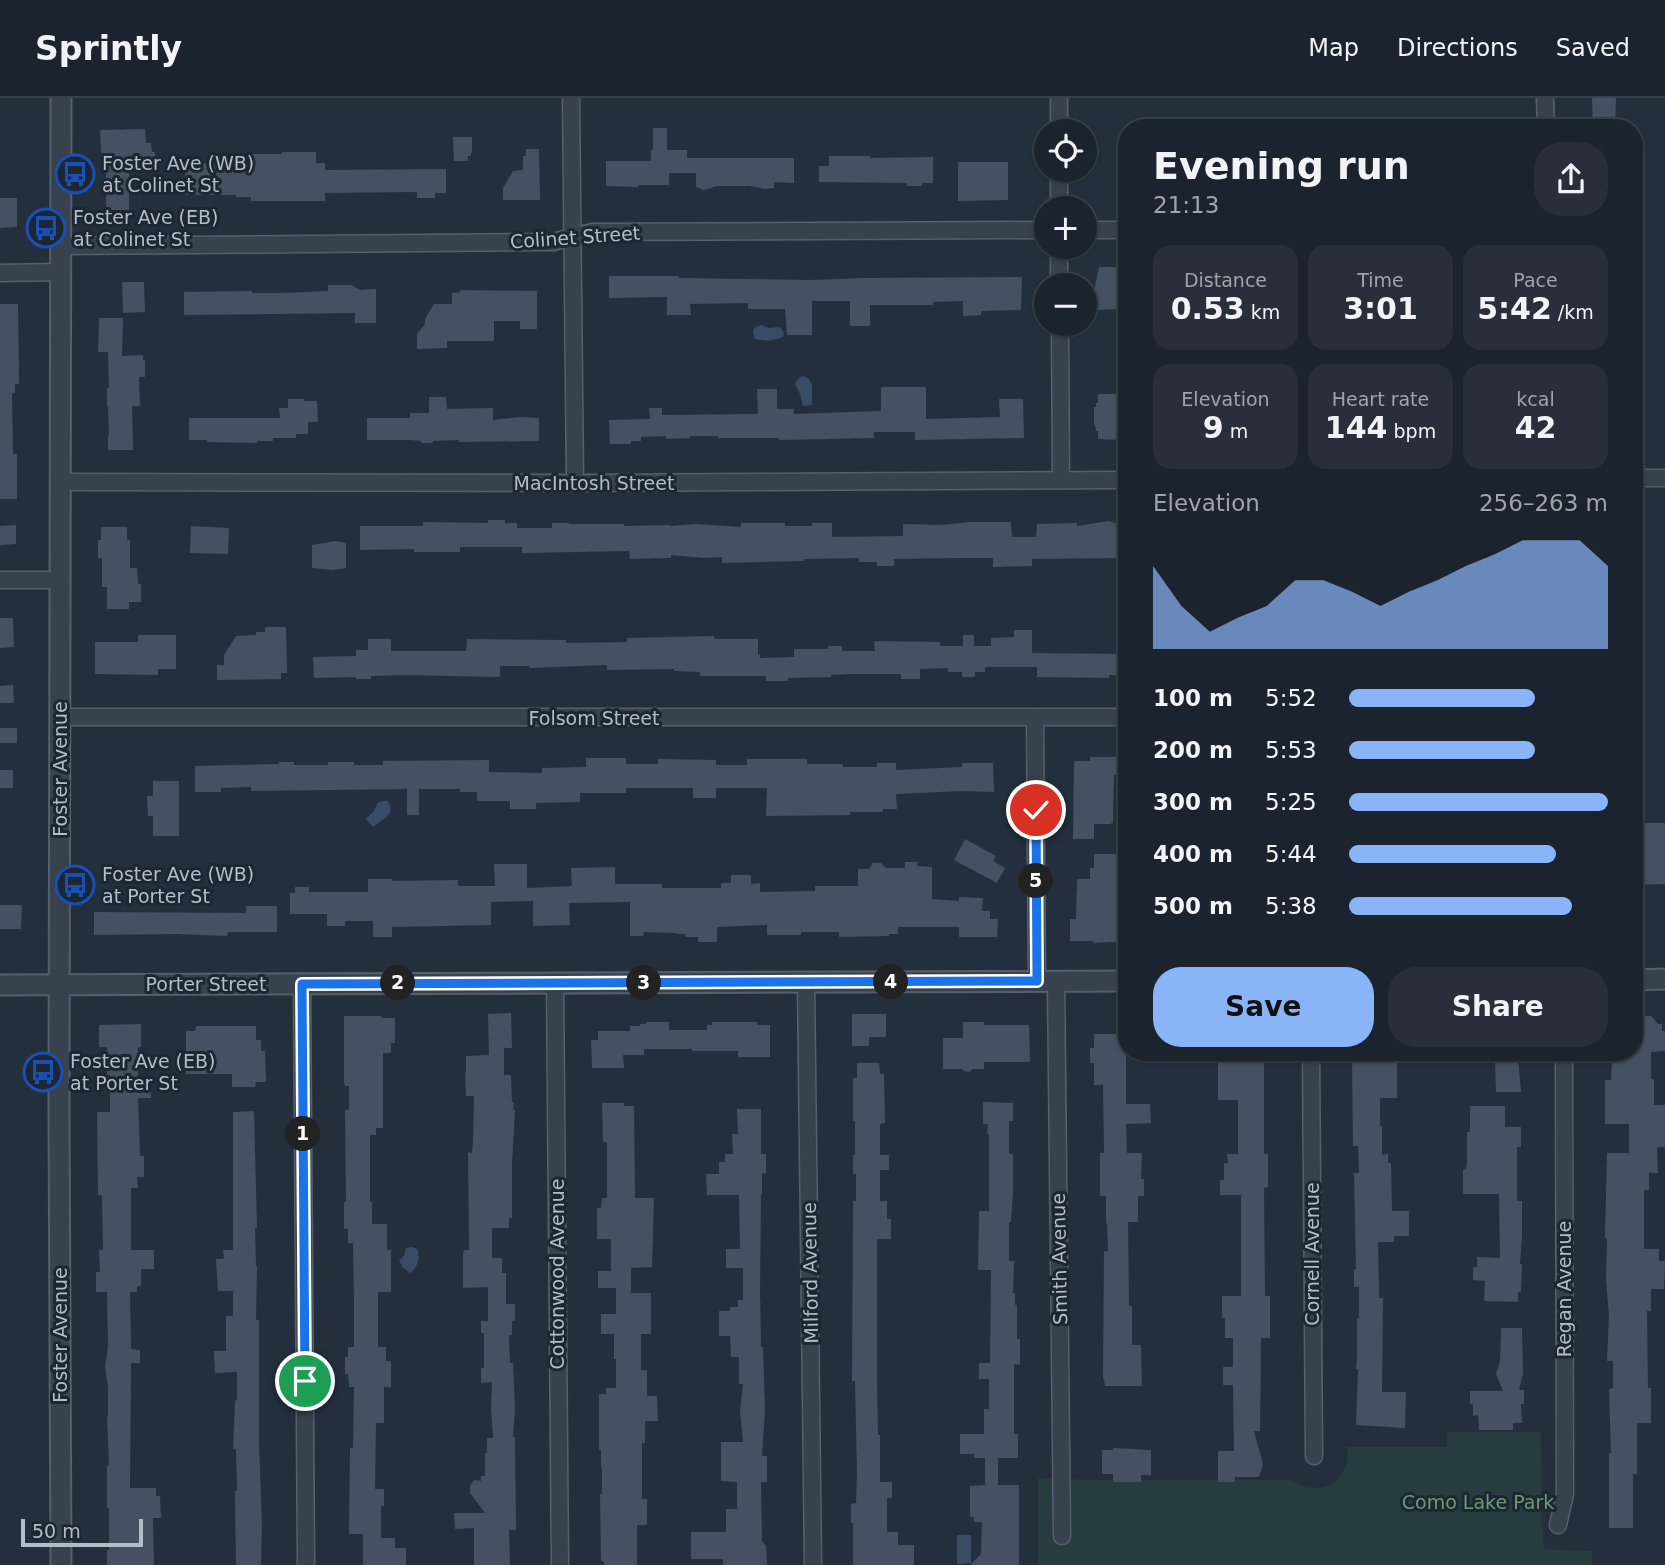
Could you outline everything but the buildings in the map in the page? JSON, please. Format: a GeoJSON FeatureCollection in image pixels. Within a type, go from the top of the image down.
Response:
{"type":"FeatureCollection","features":[{"type":"Feature","properties":{"kind":"street","name":"Foster Avenue"},"geometry":{"type":"LineString","coordinates":[[61,98],[61,1565]]}},
{"type":"Feature","properties":{"kind":"street"},"geometry":{"type":"LineString","coordinates":[[571,98],[575,483]]}},
{"type":"Feature","properties":{"kind":"street"},"geometry":{"type":"LineString","coordinates":[[1059,98],[1059,119]]}},
{"type":"Feature","properties":{"kind":"street"},"geometry":{"type":"LineString","coordinates":[[1545,98],[1546,119]]}},
{"type":"Feature","properties":{"kind":"street","name":"Colinet Street"},"geometry":{"type":"LineString","coordinates":[[61,246],[552,242],[592,232],[1034,230]]}},
{"type":"Feature","properties":{"kind":"street"},"geometry":{"type":"LineString","coordinates":[[1097,230],[1118,230]]}},
{"type":"Feature","properties":{"kind":"street"},"geometry":{"type":"LineString","coordinates":[[0,274],[61,272]]}},
{"type":"Feature","properties":{"kind":"street"},"geometry":{"type":"LineString","coordinates":[[1060,336],[1061,480]]}},
{"type":"Feature","properties":{"kind":"street"},"geometry":{"type":"LineString","coordinates":[[1643,478],[1665,478]]}},
{"type":"Feature","properties":{"kind":"street","name":"MacIntosh Street"},"geometry":{"type":"LineString","coordinates":[[61,482],[1118,480]]}},
{"type":"Feature","properties":{"kind":"street"},"geometry":{"type":"LineString","coordinates":[[0,580],[60,579]]}},
{"type":"Feature","properties":{"kind":"street","name":"Folsom Street"},"geometry":{"type":"LineString","coordinates":[[60,718],[1118,717]]}},
{"type":"Feature","properties":{"kind":"street","name":"Smith Avenue"},"geometry":{"type":"LineString","coordinates":[[1035,718],[1046,981],[1062,1536]]}},
{"type":"Feature","properties":{"kind":"street"},"geometry":{"type":"LineString","coordinates":[[1643,979],[1665,979]]}},
{"type":"Feature","properties":{"kind":"street","name":"Porter Street"},"geometry":{"type":"LineString","coordinates":[[0,985],[1118,981]]}},
{"type":"Feature","properties":{"kind":"street","name":"Milford Avenue"},"geometry":{"type":"LineString","coordinates":[[806,982],[813,1565]]}},
{"type":"Feature","properties":{"kind":"street","name":"Cottonwood Avenue"},"geometry":{"type":"LineString","coordinates":[[555,983],[560,1565]]}},
{"type":"Feature","properties":{"kind":"street"},"geometry":{"type":"LineString","coordinates":[[302,984],[306,1565]]}},
{"type":"Feature","properties":{"kind":"street","name":"Cornell Avenue"},"geometry":{"type":"LineString","coordinates":[[1311,1061],[1314,1456]]}},
{"type":"Feature","properties":{"kind":"street","name":"Regan Avenue"},"geometry":{"type":"LineString","coordinates":[[1558,1525],[1565,1494],[1563,1061]]}},
{"type":"Feature","properties":{"kind":"green space","name":"Como Lake Park"},"geometry":{"type":"Polygon","coordinates":[[[1447,1432],[1541,1432],[1544,1549],[1592,1551],[1592,1565],[1038,1565],[1038,1478],[1291,1480],[1305,1487],[1320,1488],[1328,1486],[1340,1476],[1347,1461],[1347,1447],[1447,1447],[1447,1432]]]}},
{"type":"Feature","properties":{"kind":"water"},"geometry":{"type":"Polygon","coordinates":[[[761,325],[769,328],[780,327],[784,333],[783,337],[769,341],[755,339],[754,328],[761,325]]]}},
{"type":"Feature","properties":{"kind":"water"},"geometry":{"type":"Polygon","coordinates":[[[803,376],[812,384],[812,405],[803,406],[795,384],[803,376]]]}},
{"type":"Feature","properties":{"kind":"water"},"geometry":{"type":"Polygon","coordinates":[[[382,801],[387,801],[390,805],[390,813],[373,827],[366,819],[382,801]]]}},
{"type":"Feature","properties":{"kind":"water"},"geometry":{"type":"Polygon","coordinates":[[[406,1248],[417,1249],[418,1262],[410,1273],[403,1268],[399,1260],[404,1256],[406,1248]]]}},
{"type":"Feature","properties":{"kind":"water"},"geometry":{"type":"Polygon","coordinates":[[[957,1535],[971,1535],[971,1563],[957,1564],[957,1535]]]}},
{"type":"Feature","properties":{"kind":"place","name":"Foster Ave (WB) at Colinet St"},"geometry":{"type":"Point","coordinates":[75,174]}},
{"type":"Feature","properties":{"kind":"place","name":"Foster Ave (EB) at Colinet St"},"geometry":{"type":"Point","coordinates":[46,228]}},
{"type":"Feature","properties":{"kind":"place","name":"Foster Ave (WB) at Porter St"},"geometry":{"type":"Point","coordinates":[75,885]}},
{"type":"Feature","properties":{"kind":"place","name":"Foster Ave (EB) at Porter St"},"geometry":{"type":"Point","coordinates":[43,1072]}},
{"type":"Feature","properties":{"kind":"route"},"geometry":{"type":"LineString","coordinates":[[305,1381],[302,984],[1037,981],[1036,810]]}}]}
